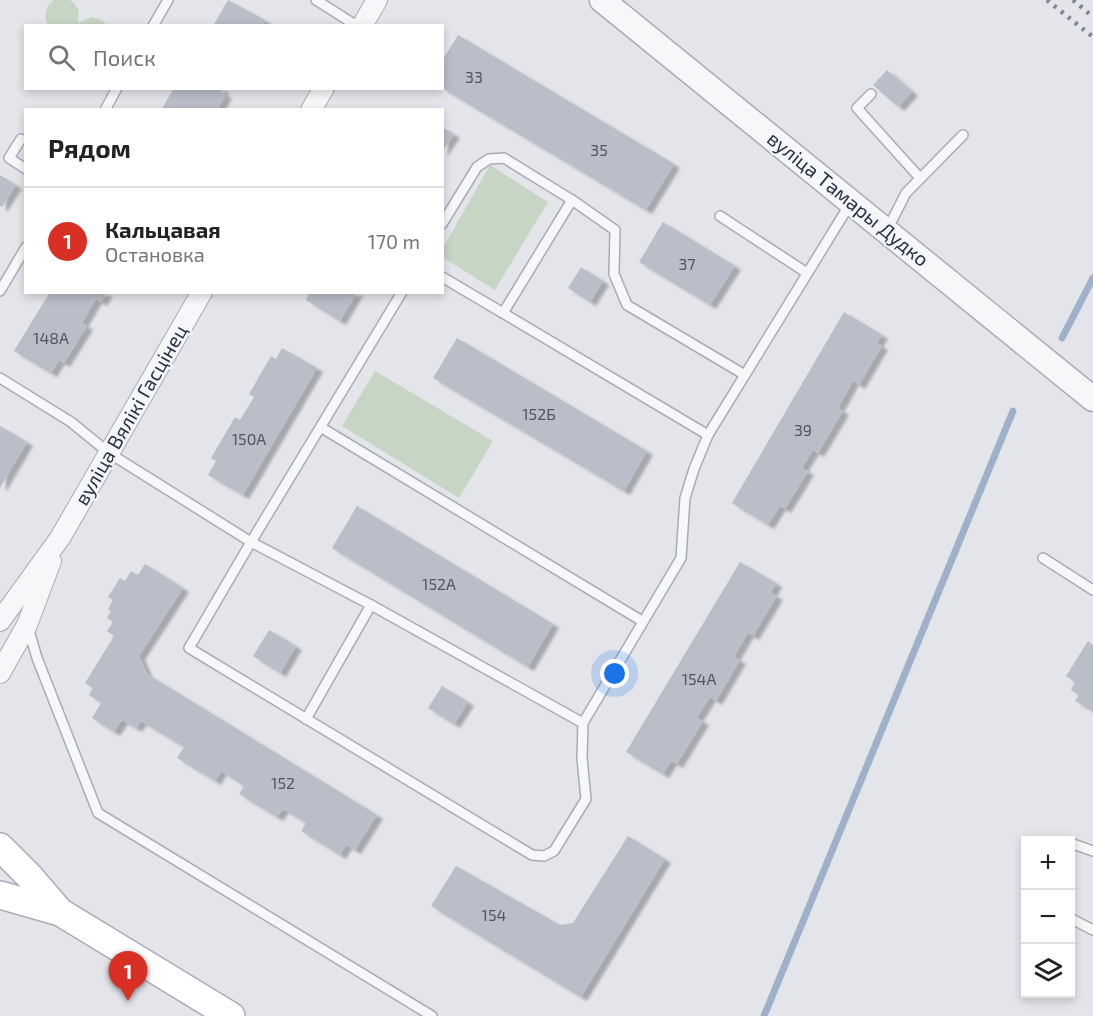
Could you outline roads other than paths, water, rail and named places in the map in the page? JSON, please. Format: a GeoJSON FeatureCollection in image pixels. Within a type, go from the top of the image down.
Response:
{"type":"FeatureCollection","features":[{"type":"Feature","properties":{"kind":"main road"},"geometry":{"type":"LineString","coordinates":[[0,847],[60,912]]}},
{"type":"Feature","properties":{"kind":"main road"},"geometry":{"type":"LineString","coordinates":[[0,895],[60,912],[231,1016]]}},
{"type":"Feature","properties":{"kind":"street"},"geometry":{"type":"LineString","coordinates":[[363,24],[377,0]]}},
{"type":"Feature","properties":{"kind":"street","name":"вуліца Тамары Дудко"},"geometry":{"type":"LineString","coordinates":[[602,0],[1093,399]]}},
{"type":"Feature","properties":{"kind":"street"},"geometry":{"type":"LineString","coordinates":[[312,108],[323,90]]}},
{"type":"Feature","properties":{"kind":"street","name":"вуліца Вялікі Гасцінец"},"geometry":{"type":"LineString","coordinates":[[1,617],[60,538],[201,294]]}},
{"type":"Feature","properties":{"kind":"street","name":"вуліца Вялікі Гасцінец"},"geometry":{"type":"LineString","coordinates":[[0,673],[27,625],[60,538]]}},
{"type":"Feature","properties":{"kind":"lane"},"geometry":{"type":"LineString","coordinates":[[154,24],[168,0]]}},
{"type":"Feature","properties":{"kind":"lane"},"geometry":{"type":"LineString","coordinates":[[316,0],[354,24]]}},
{"type":"Feature","properties":{"kind":"lane"},"geometry":{"type":"LineString","coordinates":[[106,108],[116,90]]}},
{"type":"Feature","properties":{"kind":"lane"},"geometry":{"type":"LineString","coordinates":[[871,94],[857,108],[920,178]]}},
{"type":"Feature","properties":{"kind":"lane"},"geometry":{"type":"LineString","coordinates":[[887,230],[906,193],[963,135]]}},
{"type":"Feature","properties":{"kind":"lane"},"geometry":{"type":"LineString","coordinates":[[21,139],[5,155],[24,167]]}},
{"type":"Feature","properties":{"kind":"lane"},"geometry":{"type":"LineString","coordinates":[[444,221],[477,167],[489,159],[504,158],[615,230],[614,274],[627,305],[745,375]]}},
{"type":"Feature","properties":{"kind":"lane"},"geometry":{"type":"LineString","coordinates":[[503,313],[572,200]]}},
{"type":"Feature","properties":{"kind":"lane"},"geometry":{"type":"LineString","coordinates":[[401,294],[189,648],[532,855],[544,856],[554,851],[586,800],[582,758],[583,723],[681,558],[685,498],[708,435],[851,202]]}},
{"type":"Feature","properties":{"kind":"lane"},"geometry":{"type":"LineString","coordinates":[[720,216],[807,273]]}},
{"type":"Feature","properties":{"kind":"lane"},"geometry":{"type":"LineString","coordinates":[[0,291],[24,250]]}},
{"type":"Feature","properties":{"kind":"lane"},"geometry":{"type":"LineString","coordinates":[[444,278],[708,435]]}},
{"type":"Feature","properties":{"kind":"lane"},"geometry":{"type":"LineString","coordinates":[[0,378],[71,422],[109,453],[251,542],[371,605],[583,723]]}},
{"type":"Feature","properties":{"kind":"lane"},"geometry":{"type":"LineString","coordinates":[[322,428],[642,621]]}},
{"type":"Feature","properties":{"kind":"lane"},"geometry":{"type":"LineString","coordinates":[[1043,558],[1093,590]]}},
{"type":"Feature","properties":{"kind":"lane"},"geometry":{"type":"LineString","coordinates":[[306,719],[371,605]]}},
{"type":"Feature","properties":{"kind":"lane"},"geometry":{"type":"LineString","coordinates":[[27,625],[37,658],[98,813],[432,1016]]}},
{"type":"Feature","properties":{"kind":"lane"},"geometry":{"type":"LineString","coordinates":[[1075,844],[1093,851]]}},
{"type":"Feature","properties":{"kind":"lane"},"geometry":{"type":"LineString","coordinates":[[1075,920],[1093,930]]}},
{"type":"Feature","properties":{"kind":"waterway"},"geometry":{"type":"LineString","coordinates":[[1062,338],[1093,278]]}},
{"type":"Feature","properties":{"kind":"waterway"},"geometry":{"type":"LineString","coordinates":[[764,1016],[1013,411]]}},
{"type":"Feature","properties":{"kind":"railway"},"geometry":{"type":"LineString","coordinates":[[1047,0],[1093,37]]}},
{"type":"Feature","properties":{"kind":"railway"},"geometry":{"type":"LineString","coordinates":[[1073,0],[1093,17]]}},
{"type":"Feature","properties":{"kind":"place","name":"Кальцавая"},"geometry":{"type":"Point","coordinates":[128,1001]}}]}
